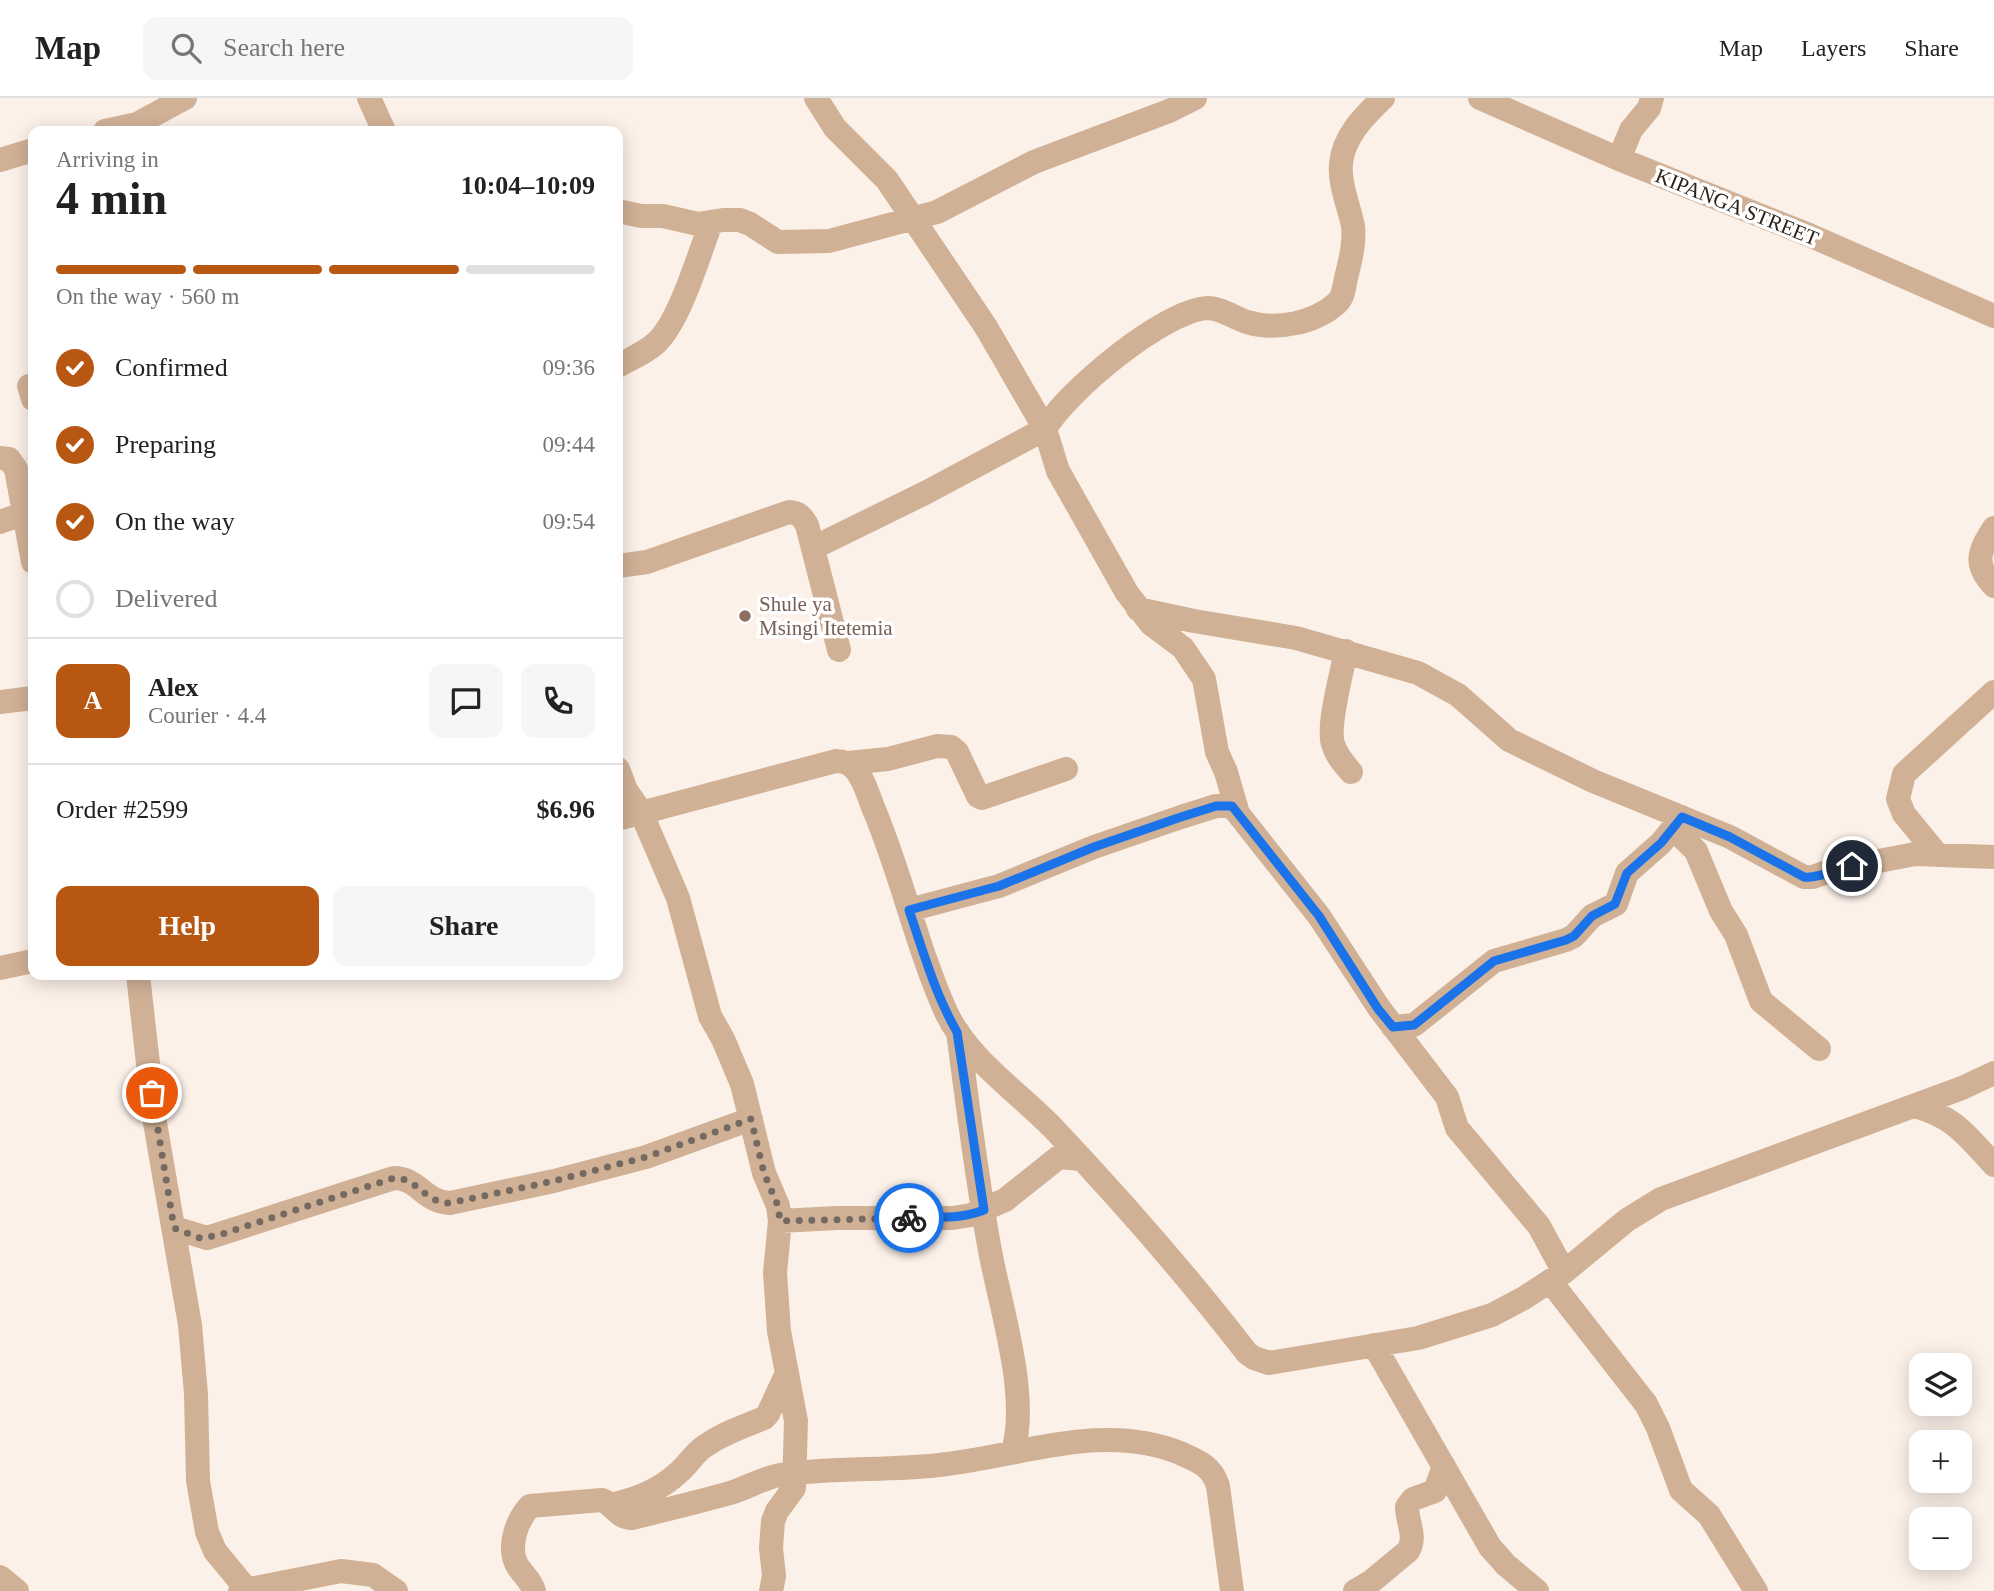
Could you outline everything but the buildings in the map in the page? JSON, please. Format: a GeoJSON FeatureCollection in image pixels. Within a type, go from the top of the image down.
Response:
{"type":"FeatureCollection","features":[{"type":"Feature","properties":{"kind":"street"},"geometry":{"type":"LineString","coordinates":[[128,126],[159,120],[185,98]]}},
{"type":"Feature","properties":{"kind":"street"},"geometry":{"type":"LineString","coordinates":[[369,98],[382,126]]}},
{"type":"Feature","properties":{"kind":"street"},"geometry":{"type":"LineString","coordinates":[[816,98],[835,128],[887,180],[986,327],[1045,429],[1058,471],[1113,570],[1138,608],[1151,624],[1183,648],[1204,679],[1217,752],[1237,810],[1319,916],[1378,1009],[1447,1097],[1457,1128],[1539,1226],[1557,1277],[1646,1404],[1681,1490],[1709,1515],[1756,1591]]}},
{"type":"Feature","properties":{"kind":"street"},"geometry":{"type":"LineString","coordinates":[[623,212],[641,216],[663,216],[698,224],[740,220],[750,223],[778,242],[829,241],[937,212],[1034,162],[1169,111],[1195,98]]}},
{"type":"Feature","properties":{"kind":"street"},"geometry":{"type":"LineString","coordinates":[[813,548],[925,493],[1045,429],[1056,411],[1105,367],[1178,316],[1208,308],[1249,323],[1278,326],[1310,318],[1337,303],[1343,294],[1353,236],[1340,166],[1356,127],[1383,98]]}},
{"type":"Feature","properties":{"kind":"street","name":"KIPANGA STREET"},"geometry":{"type":"LineString","coordinates":[[1480,98],[1619,159],[1809,235],[1994,316]]}},
{"type":"Feature","properties":{"kind":"street"},"geometry":{"type":"LineString","coordinates":[[1619,159],[1631,130],[1649,108],[1652,98]]}},
{"type":"Feature","properties":{"kind":"street"},"geometry":{"type":"LineString","coordinates":[[0,160],[28,152]]}},
{"type":"Feature","properties":{"kind":"street"},"geometry":{"type":"LineString","coordinates":[[623,363],[649,349],[662,338],[686,290],[711,223]]}},
{"type":"Feature","properties":{"kind":"street"},"geometry":{"type":"LineString","coordinates":[[0,458],[9,459],[16,469],[28,531]]}},
{"type":"Feature","properties":{"kind":"street"},"geometry":{"type":"LineString","coordinates":[[623,565],[647,562],[789,512],[801,515],[807,525],[839,650]]}},
{"type":"Feature","properties":{"kind":"street"},"geometry":{"type":"LineString","coordinates":[[0,522],[25,513]]}},
{"type":"Feature","properties":{"kind":"street"},"geometry":{"type":"LineString","coordinates":[[1994,528],[1979,555],[1986,577],[1994,586]]}},
{"type":"Feature","properties":{"kind":"street"},"geometry":{"type":"LineString","coordinates":[[1138,608],[1194,621],[1296,638],[1418,673],[1458,695],[1509,740],[1678,822],[1730,837],[1808,878],[1832,870],[1915,854],[1990,854]]}},
{"type":"Feature","properties":{"kind":"street"},"geometry":{"type":"LineString","coordinates":[[1346,651],[1332,727],[1332,741],[1335,752],[1351,772]]}},
{"type":"Feature","properties":{"kind":"street"},"geometry":{"type":"LineString","coordinates":[[1936,853],[1905,814],[1898,799],[1904,774],[1994,692]]}},
{"type":"Feature","properties":{"kind":"street"},"geometry":{"type":"LineString","coordinates":[[0,702],[28,699]]}},
{"type":"Feature","properties":{"kind":"street"},"geometry":{"type":"LineString","coordinates":[[629,815],[836,761],[848,763],[888,759],[937,746],[951,747],[957,752],[978,796],[982,797],[1066,769]]}},
{"type":"Feature","properties":{"kind":"street"},"geometry":{"type":"LineString","coordinates":[[848,763],[859,774],[893,855],[932,979],[957,1032],[1051,1126],[1135,1216],[1254,1358],[1269,1363],[1418,1338],[1492,1315],[1557,1277],[1627,1220],[1661,1199],[1915,1106],[1994,1073]]}},
{"type":"Feature","properties":{"kind":"street"},"geometry":{"type":"LineString","coordinates":[[623,782],[629,815],[677,898],[710,1016],[742,1084],[764,1173],[778,1206],[780,1221],[775,1273],[779,1331],[796,1421],[793,1488],[773,1521],[771,1548],[774,1576],[771,1591]]}},
{"type":"Feature","properties":{"kind":"street"},"geometry":{"type":"LineString","coordinates":[[909,910],[999,886],[1094,847],[1205,809],[1225,805],[1237,810]]}},
{"type":"Feature","properties":{"kind":"street"},"geometry":{"type":"LineString","coordinates":[[1393,1027],[1414,1025],[1494,961],[1559,943],[1574,936],[1592,916],[1615,904],[1627,873],[1661,843],[1678,822]]}},
{"type":"Feature","properties":{"kind":"street"},"geometry":{"type":"LineString","coordinates":[[1678,822],[1696,851],[1721,911],[1736,935],[1762,1001],[1819,1049]]}},
{"type":"Feature","properties":{"kind":"street"},"geometry":{"type":"LineString","coordinates":[[0,968],[28,962]]}},
{"type":"Feature","properties":{"kind":"street"},"geometry":{"type":"LineString","coordinates":[[139,980],[154,1117],[190,1325],[196,1394],[198,1481],[207,1532],[215,1551],[245,1591],[341,1571],[373,1575],[396,1591]]}},
{"type":"Feature","properties":{"kind":"street"},"geometry":{"type":"LineString","coordinates":[[957,1032],[1020,1419],[1013,1451]]}},
{"type":"Feature","properties":{"kind":"street"},"geometry":{"type":"LineString","coordinates":[[1915,1106],[1940,1113],[1952,1121],[1994,1166]]}},
{"type":"Feature","properties":{"kind":"street"},"geometry":{"type":"LineString","coordinates":[[174,1228],[207,1238],[394,1178],[406,1179],[433,1200],[450,1203],[554,1181],[646,1157],[751,1119]]}},
{"type":"Feature","properties":{"kind":"street"},"geometry":{"type":"LineString","coordinates":[[780,1221],[953,1218],[971,1215],[1005,1200],[1059,1157],[1081,1159]]}},
{"type":"Feature","properties":{"kind":"street"},"geometry":{"type":"LineString","coordinates":[[1374,1345],[1490,1547],[1506,1565],[1537,1591]]}},
{"type":"Feature","properties":{"kind":"street"},"geometry":{"type":"LineString","coordinates":[[610,1506],[648,1493],[676,1475],[693,1455],[715,1439],[764,1418],[786,1375]]}},
{"type":"Feature","properties":{"kind":"street"},"geometry":{"type":"LineString","coordinates":[[534,1591],[529,1578],[516,1563],[514,1551],[515,1533],[530,1506],[602,1500],[619,1516],[632,1518],[729,1493],[778,1476],[941,1465],[1079,1440],[1120,1440],[1153,1443],[1199,1461],[1215,1475],[1232,1591]]}},
{"type":"Feature","properties":{"kind":"street"},"geometry":{"type":"LineString","coordinates":[[1355,1591],[1372,1581],[1408,1551],[1412,1545],[1412,1533],[1407,1507],[1413,1499],[1435,1491],[1444,1466]]}},
{"type":"Feature","properties":{"kind":"street"},"geometry":{"type":"LineString","coordinates":[[0,1577],[17,1591]]}},
{"type":"Feature","properties":{"kind":"way so far"},"geometry":{"type":"LineString","coordinates":[[152,1093],[174,1228],[200,1238],[219,1235],[394,1178],[406,1179],[426,1196],[440,1203],[554,1181],[646,1157],[751,1119],[764,1173],[778,1206],[780,1221],[909,1218]]}},
{"type":"Feature","properties":{"kind":"place","name":"Shule ya Msingi Itetemia"},"geometry":{"type":"Point","coordinates":[745,616]}},
{"type":"Feature","properties":{"kind":"route"},"geometry":{"type":"LineString","coordinates":[[909,1218],[953,1218],[984,1210],[957,1032],[932,979],[909,910],[999,886],[1094,847],[1181,817],[1216,806],[1232,806],[1319,916],[1378,1009],[1393,1027],[1414,1025],[1494,961],[1559,943],[1574,936],[1592,916],[1615,904],[1627,873],[1661,843],[1682,817],[1730,837],[1804,877],[1852,866]]}}]}
